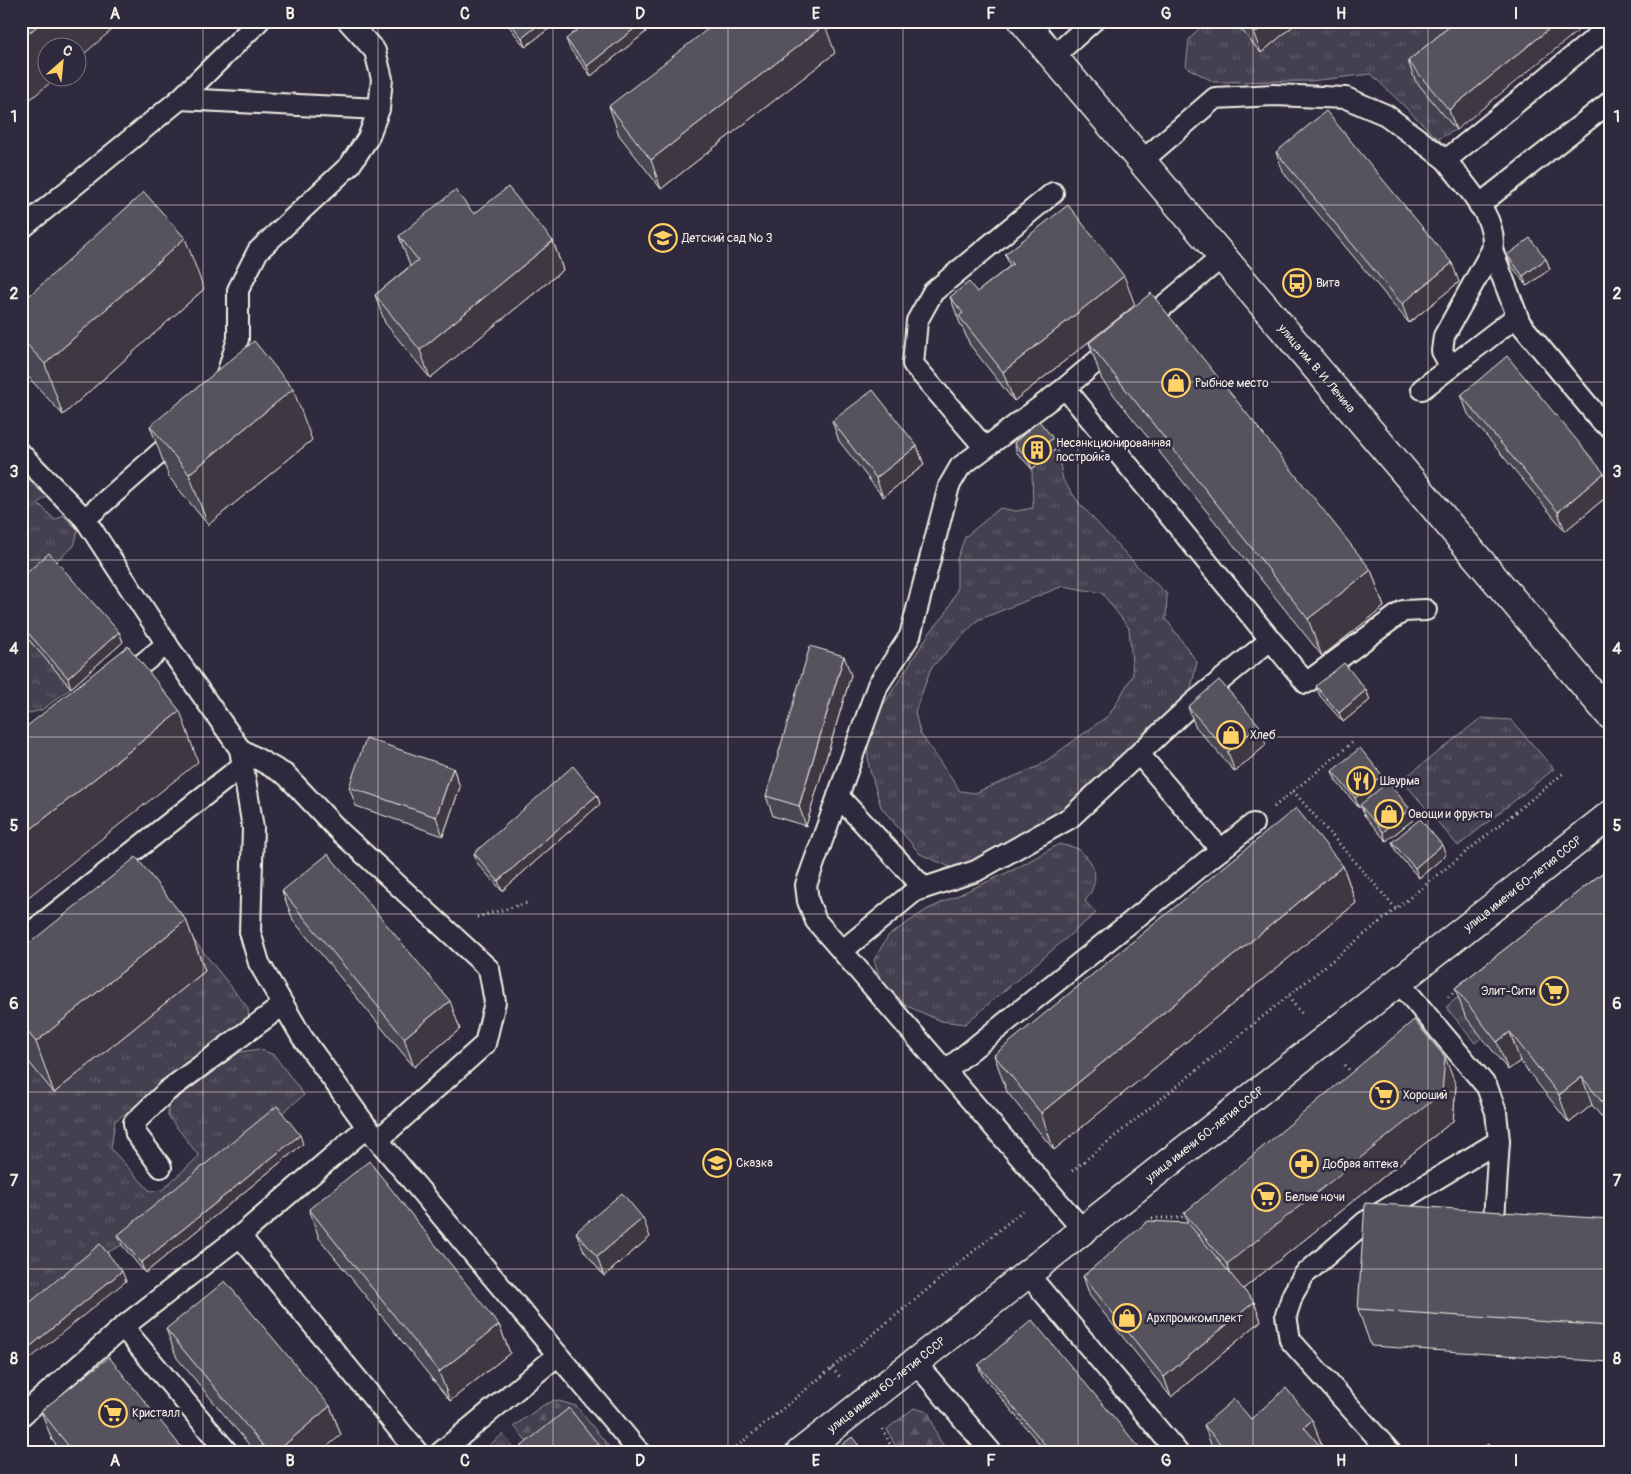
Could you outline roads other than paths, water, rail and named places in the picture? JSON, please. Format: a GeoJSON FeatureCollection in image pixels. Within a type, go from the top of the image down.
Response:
{"type":"FeatureCollection","features":[{"type":"Feature","properties":{"kind":"street","name":"улица им. В. И. Ленина"},"geometry":{"type":"LineString","coordinates":[[1023,21],[1610,715]]}},
{"type":"Feature","properties":{"kind":"street","name":"улица имени 60-летия СССР"},"geometry":{"type":"LineString","coordinates":[[800,1453],[1610,815]]}},
{"type":"Feature","properties":{"kind":"lane"},"geometry":{"type":"LineString","coordinates":[[21,229],[180,99],[259,21]]}},
{"type":"Feature","properties":{"kind":"lane"},"geometry":{"type":"LineString","coordinates":[[215,396],[225,382],[238,338],[238,290],[258,251],[350,165],[368,138],[379,109],[382,79],[375,51],[348,21]]}},
{"type":"Feature","properties":{"kind":"lane"},"geometry":{"type":"LineString","coordinates":[[1053,57],[1093,21]]}},
{"type":"Feature","properties":{"kind":"lane"},"geometry":{"type":"LineString","coordinates":[[1446,160],[1610,26]]}},
{"type":"Feature","properties":{"kind":"lane"},"geometry":{"type":"LineString","coordinates":[[1142,161],[1215,98],[1274,95],[1346,98],[1386,116],[1446,160],[1487,217],[1494,239],[1492,250],[1444,336],[1442,350],[1451,367]]}},
{"type":"Feature","properties":{"kind":"lane"},"geometry":{"type":"LineString","coordinates":[[180,99],[379,109]]}},
{"type":"Feature","properties":{"kind":"lane"},"geometry":{"type":"LineString","coordinates":[[1479,205],[1610,102]]}},
{"type":"Feature","properties":{"kind":"lane"},"geometry":{"type":"LineString","coordinates":[[985,448],[913,364],[917,321],[932,292],[1053,193]]}},
{"type":"Feature","properties":{"kind":"lane"},"geometry":{"type":"LineString","coordinates":[[1492,250],[1520,322],[1602,421],[1610,427]]}},
{"type":"Feature","properties":{"kind":"lane"},"geometry":{"type":"LineString","coordinates":[[1082,1229],[816,922],[808,901],[806,885],[878,684],[910,636],[949,486],[960,466],[1066,388],[1222,257]]}},
{"type":"Feature","properties":{"kind":"lane"},"geometry":{"type":"LineString","coordinates":[[1422,389],[1517,316]]}},
{"type":"Feature","properties":{"kind":"lane"},"geometry":{"type":"LineString","coordinates":[[1066,388],[1269,641],[1306,684],[1403,611],[1426,610]]}},
{"type":"Feature","properties":{"kind":"lane"},"geometry":{"type":"LineString","coordinates":[[85,519],[193,424]]}},
{"type":"Feature","properties":{"kind":"lane"},"geometry":{"type":"LineString","coordinates":[[21,454],[85,519],[241,758],[253,828],[250,932],[259,963],[302,1037],[372,1134],[640,1453]]}},
{"type":"Feature","properties":{"kind":"lane"},"geometry":{"type":"LineString","coordinates":[[842,951],[915,892],[976,872],[1070,818],[1193,703],[1269,641]]}},
{"type":"Feature","properties":{"kind":"lane"},"geometry":{"type":"LineString","coordinates":[[106,694],[167,644]]}},
{"type":"Feature","properties":{"kind":"lane"},"geometry":{"type":"LineString","coordinates":[[1139,754],[1221,850]]}},
{"type":"Feature","properties":{"kind":"lane"},"geometry":{"type":"LineString","coordinates":[[21,1416],[123,1327],[485,1044],[495,1002],[489,969],[340,831],[286,775],[241,758]]}},
{"type":"Feature","properties":{"kind":"lane"},"geometry":{"type":"LineString","coordinates":[[21,940],[241,758]]}},
{"type":"Feature","properties":{"kind":"lane"},"geometry":{"type":"LineString","coordinates":[[838,796],[924,888]]}},
{"type":"Feature","properties":{"kind":"lane"},"geometry":{"type":"LineString","coordinates":[[945,1071],[1252,824]]}},
{"type":"Feature","properties":{"kind":"lane"},"geometry":{"type":"LineString","coordinates":[[1398,981],[1487,1087],[1496,1112],[1499,1141],[1493,1236]]}},
{"type":"Feature","properties":{"kind":"lane"},"geometry":{"type":"LineString","coordinates":[[161,1167],[136,1134],[134,1123],[167,1091],[283,1005]]}},
{"type":"Feature","properties":{"kind":"lane"},"geometry":{"type":"LineString","coordinates":[[1391,1453],[1290,1340],[1286,1315],[1293,1294],[1304,1275],[1365,1222],[1499,1141]]}},
{"type":"Feature","properties":{"kind":"lane"},"geometry":{"type":"LineString","coordinates":[[240,1236],[418,1453]]}},
{"type":"Feature","properties":{"kind":"lane"},"geometry":{"type":"LineString","coordinates":[[1027,1273],[1178,1453]]}},
{"type":"Feature","properties":{"kind":"lane"},"geometry":{"type":"LineString","coordinates":[[123,1327],[228,1453]]}},
{"type":"Feature","properties":{"kind":"lane"},"geometry":{"type":"LineString","coordinates":[[440,1453],[558,1355]]}},
{"type":"Feature","properties":{"kind":"lane"},"geometry":{"type":"LineString","coordinates":[[915,1362],[992,1453]]}},
{"type":"Feature","properties":{"kind":"place","name":"Детский сад № 3"},"geometry":{"type":"Point","coordinates":[663,238]}},
{"type":"Feature","properties":{"kind":"place","name":"Вита"},"geometry":{"type":"Point","coordinates":[1297,283]}},
{"type":"Feature","properties":{"kind":"place","name":"Рыбное место"},"geometry":{"type":"Point","coordinates":[1176,383]}},
{"type":"Feature","properties":{"kind":"place","name":"Несанкционированная постройка"},"geometry":{"type":"Point","coordinates":[1037,450]}},
{"type":"Feature","properties":{"kind":"place","name":"Хлеб"},"geometry":{"type":"Point","coordinates":[1231,735]}},
{"type":"Feature","properties":{"kind":"place","name":"Шаурма"},"geometry":{"type":"Point","coordinates":[1361,781]}},
{"type":"Feature","properties":{"kind":"place","name":"Овощи и фрукты"},"geometry":{"type":"Point","coordinates":[1389,814]}},
{"type":"Feature","properties":{"kind":"place","name":"Элит-Сити"},"geometry":{"type":"Point","coordinates":[1554,991]}},
{"type":"Feature","properties":{"kind":"place","name":"Хороший"},"geometry":{"type":"Point","coordinates":[1384,1095]}},
{"type":"Feature","properties":{"kind":"place","name":"Сказка"},"geometry":{"type":"Point","coordinates":[717,1163]}},
{"type":"Feature","properties":{"kind":"place","name":"Добрая аптека"},"geometry":{"type":"Point","coordinates":[1304,1164]}},
{"type":"Feature","properties":{"kind":"place","name":"Белые ночи"},"geometry":{"type":"Point","coordinates":[1266,1197]}},
{"type":"Feature","properties":{"kind":"place","name":"Архпромкомплект"},"geometry":{"type":"Point","coordinates":[1127,1318]}},
{"type":"Feature","properties":{"kind":"place","name":"Кристалл"},"geometry":{"type":"Point","coordinates":[113,1413]}}]}
